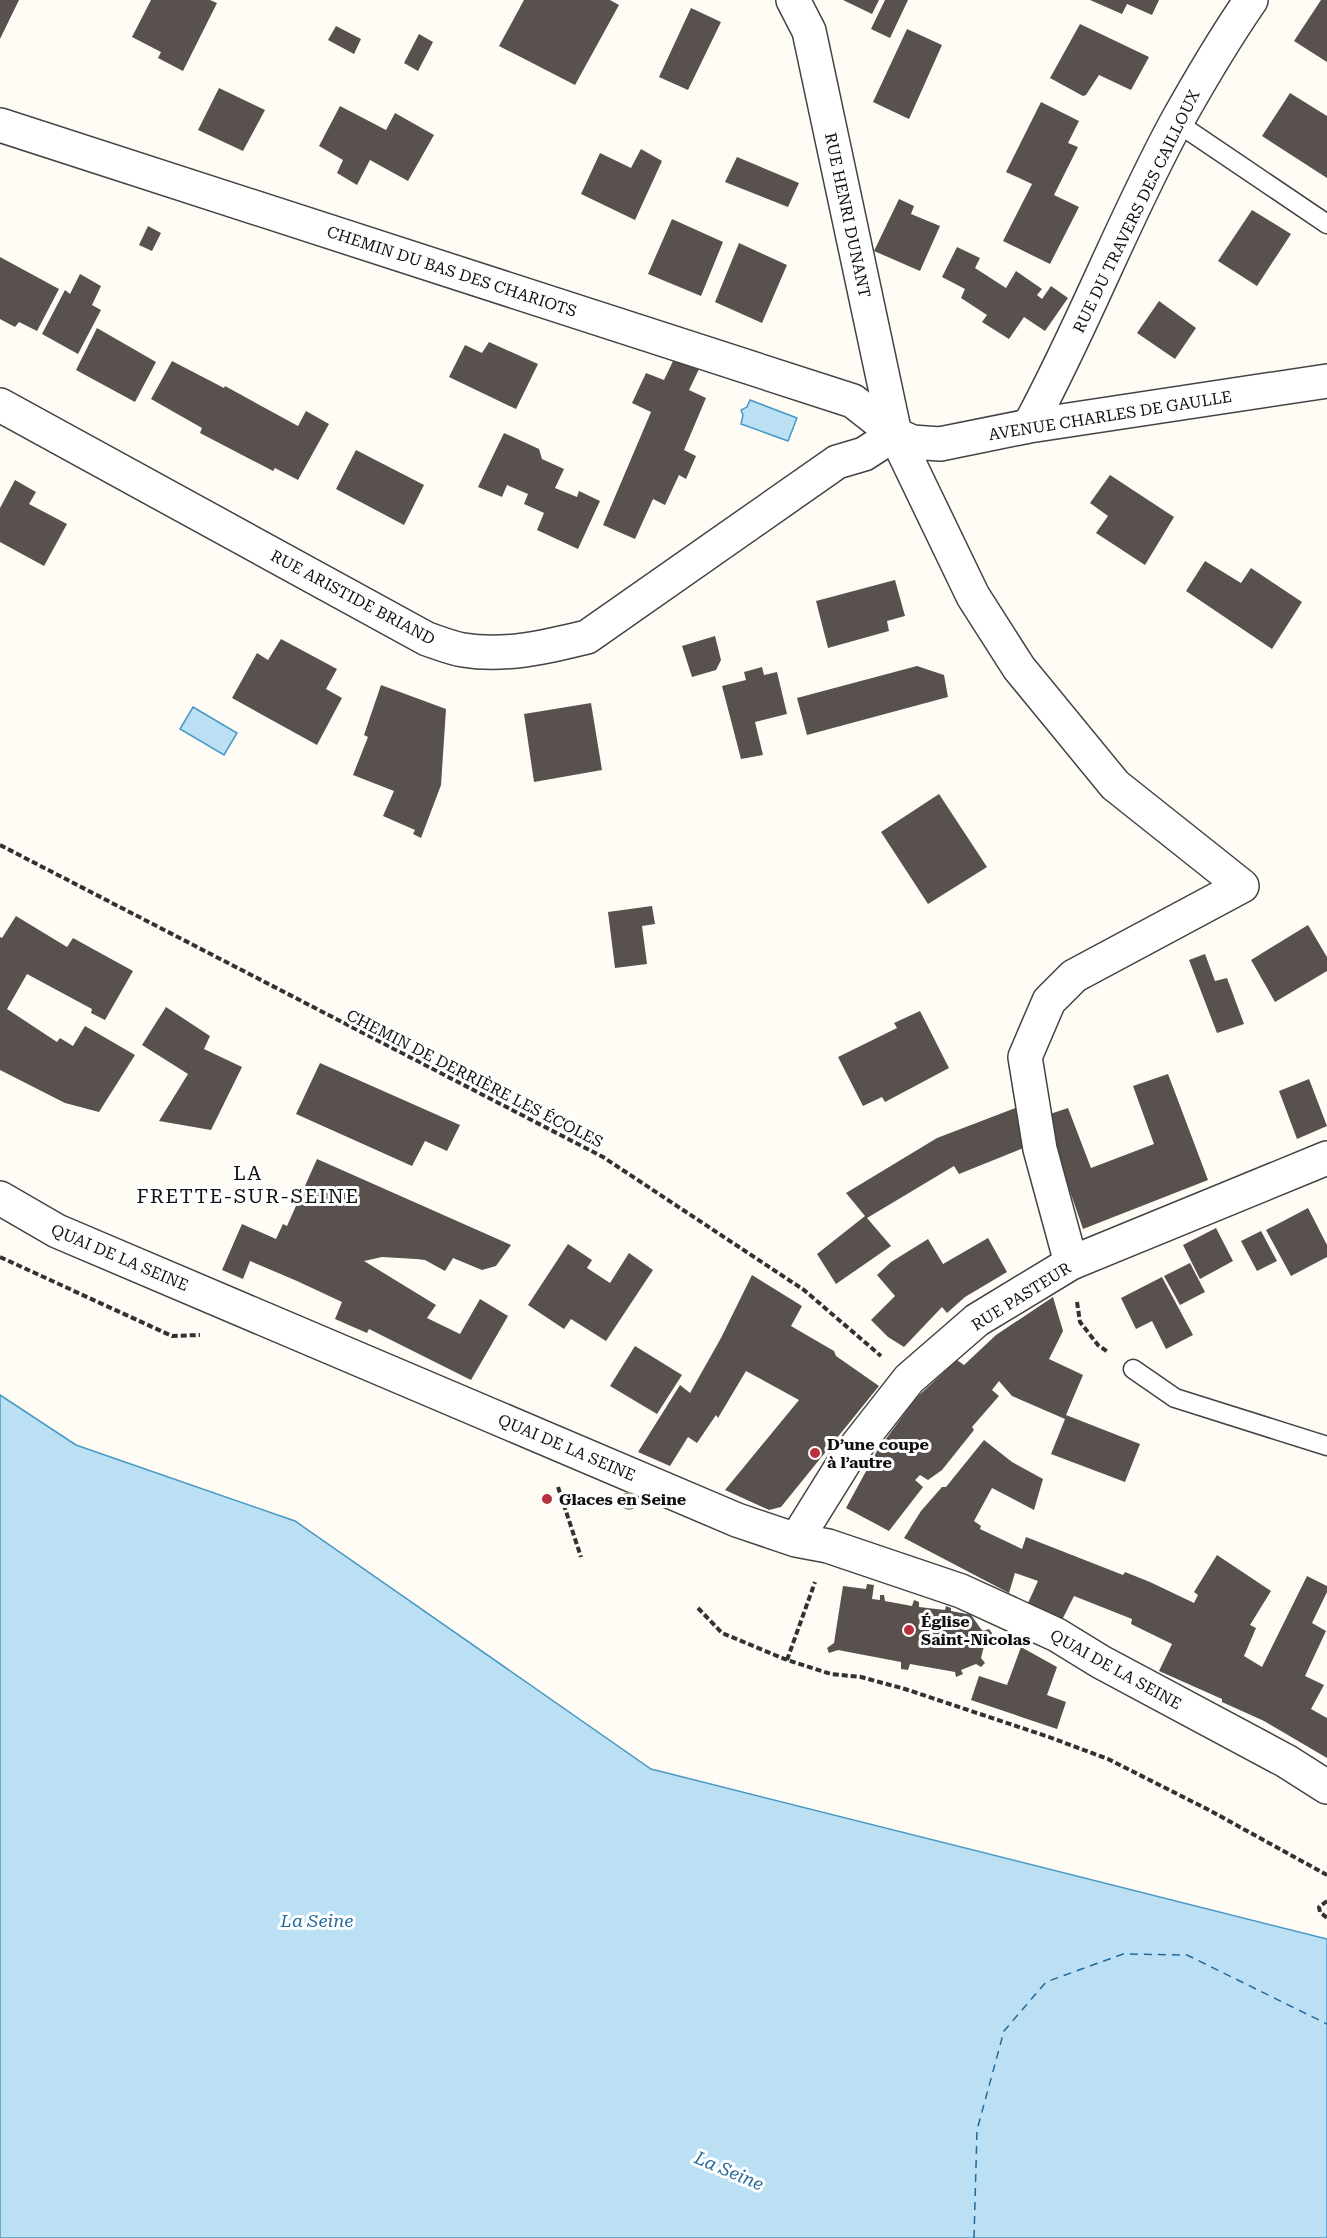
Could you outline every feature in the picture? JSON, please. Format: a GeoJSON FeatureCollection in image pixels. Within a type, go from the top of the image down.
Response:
{"type":"FeatureCollection","features":[{"type":"Feature","properties":{"kind":"street","name":"RUE HENRI DUNANT"},"geometry":{"type":"LineString","coordinates":[[793,0],[809,31],[895,434]]}},
{"type":"Feature","properties":{"kind":"street","name":"RUE DU TRAVERS DES CAILLOUX"},"geometry":{"type":"LineString","coordinates":[[1029,426],[1054,381],[1176,122],[1224,40],[1251,0]]}},
{"type":"Feature","properties":{"kind":"street","name":"CHEMIN DU BAS DES CHARIOTS"},"geometry":{"type":"LineString","coordinates":[[0,125],[853,401],[895,434]]}},
{"type":"Feature","properties":{"kind":"street","name":"AVENUE CHARLES DE GAULLE"},"geometry":{"type":"LineString","coordinates":[[895,434],[912,442],[940,444],[1029,426],[1327,381]]}},
{"type":"Feature","properties":{"kind":"street","name":"RUE ARISTIDE BRIAND"},"geometry":{"type":"LineString","coordinates":[[0,405],[427,639],[462,650],[504,653],[543,648],[587,637],[837,462],[864,454],[895,434]]}},
{"type":"Feature","properties":{"kind":"street"},"geometry":{"type":"LineString","coordinates":[[895,434],[973,596],[1019,668],[1115,785],[1242,886],[1074,976],[1049,1001],[1025,1057],[1040,1149],[1071,1263]]}},
{"type":"Feature","properties":{"kind":"street","name":"RUE PASTEUR"},"geometry":{"type":"LineString","coordinates":[[796,1540],[847,1458],[909,1380],[977,1320],[1071,1263],[1327,1158]]}},
{"type":"Feature","properties":{"kind":"street","name":"QUAI DE LA SEINE"},"geometry":{"type":"LineString","coordinates":[[0,1198],[57,1231],[737,1520],[796,1540],[828,1546],[961,1591],[1057,1635],[1287,1761],[1327,1787]]}},
{"type":"Feature","properties":{"kind":"lane"},"geometry":{"type":"LineString","coordinates":[[1176,122],[1327,224]]}},
{"type":"Feature","properties":{"kind":"lane"},"geometry":{"type":"LineString","coordinates":[[1133,1369],[1175,1398],[1327,1446]]}},
{"type":"Feature","properties":{"kind":"path","name":"CHEMIN DE DERRIÈRE LES ÉCOLES"},"geometry":{"type":"LineString","coordinates":[[0,845],[603,1157],[804,1290],[909,1380]]}},
{"type":"Feature","properties":{"kind":"path"},"geometry":{"type":"LineString","coordinates":[[0,1257],[172,1336],[207,1335]]}},
{"type":"Feature","properties":{"kind":"path"},"geometry":{"type":"LineString","coordinates":[[1080,1322],[1098,1345],[1133,1369]]}},
{"type":"Feature","properties":{"kind":"path"},"geometry":{"type":"LineString","coordinates":[[549,1483],[560,1488],[581,1557]]}},
{"type":"Feature","properties":{"kind":"path"},"geometry":{"type":"LineString","coordinates":[[787,1660],[828,1546]]}},
{"type":"Feature","properties":{"kind":"path"},"geometry":{"type":"LineString","coordinates":[[698,1608],[722,1633],[787,1660],[831,1674],[861,1677],[905,1689],[1108,1759],[1209,1810],[1327,1875]]}},
{"type":"Feature","properties":{"kind":"path"},"geometry":{"type":"LineString","coordinates":[[1327,1901],[1318,1906],[1320,1912],[1327,1918]]}},
{"type":"Feature","properties":{"kind":"water"},"geometry":{"type":"Polygon","coordinates":[[[750,400],[797,418],[788,441],[741,424],[743,415],[741,410],[747,407],[750,400]]]}},
{"type":"Feature","properties":{"kind":"water"},"geometry":{"type":"Polygon","coordinates":[[[193,707],[237,733],[224,755],[180,729],[193,707]]]}},
{"type":"Feature","properties":{"kind":"water","name":"La Seine"},"geometry":{"type":"Polygon","coordinates":[[[0,1395],[76,1445],[295,1521],[651,1769],[1327,1939],[1327,2238],[0,2238],[0,1395]]]}},
{"type":"Feature","properties":{"kind":"building"},"geometry":{"type":"Polygon","coordinates":[[[0,0],[19,0],[0,39],[0,0]]]}},
{"type":"Feature","properties":{"kind":"building"},"geometry":{"type":"Polygon","coordinates":[[[151,0],[210,0],[217,3],[183,71],[158,58],[161,52],[132,37],[151,0]]]}},
{"type":"Feature","properties":{"kind":"building"},"geometry":{"type":"Polygon","coordinates":[[[524,0],[610,0],[619,5],[575,85],[499,46],[524,0]]]}},
{"type":"Feature","properties":{"kind":"building"},"geometry":{"type":"Polygon","coordinates":[[[843,0],[879,0],[872,14],[843,0]]]}},
{"type":"Feature","properties":{"kind":"building"},"geometry":{"type":"Polygon","coordinates":[[[885,0],[908,0],[890,38],[871,29],[885,0]]]}},
{"type":"Feature","properties":{"kind":"building"},"geometry":{"type":"Polygon","coordinates":[[[1090,0],[1159,0],[1152,15],[1127,4],[1122,14],[1090,0]]]}},
{"type":"Feature","properties":{"kind":"building"},"geometry":{"type":"Polygon","coordinates":[[[1321,0],[1327,0],[1327,62],[1294,41],[1321,0]]]}},
{"type":"Feature","properties":{"kind":"building"},"geometry":{"type":"Polygon","coordinates":[[[691,8],[721,22],[688,90],[659,77],[691,8]]]}},
{"type":"Feature","properties":{"kind":"building"},"geometry":{"type":"Polygon","coordinates":[[[1080,24],[1149,57],[1131,90],[1099,75],[1083,96],[1050,78],[1080,24]]]}},
{"type":"Feature","properties":{"kind":"building"},"geometry":{"type":"Polygon","coordinates":[[[336,26],[361,39],[354,54],[328,40],[336,26]]]}},
{"type":"Feature","properties":{"kind":"building"},"geometry":{"type":"Polygon","coordinates":[[[907,29],[942,45],[909,119],[873,102],[907,29]]]}},
{"type":"Feature","properties":{"kind":"building"},"geometry":{"type":"Polygon","coordinates":[[[419,34],[433,42],[418,71],[404,63],[419,34]]]}},
{"type":"Feature","properties":{"kind":"building"},"geometry":{"type":"Polygon","coordinates":[[[219,88],[265,110],[243,151],[198,130],[219,88]]]}},
{"type":"Feature","properties":{"kind":"building"},"geometry":{"type":"Polygon","coordinates":[[[1290,93],[1327,116],[1327,178],[1262,136],[1290,93]]]}},
{"type":"Feature","properties":{"kind":"building"},"geometry":{"type":"Polygon","coordinates":[[[1041,102],[1079,121],[1068,143],[1078,147],[1054,195],[1079,207],[1050,264],[1003,241],[1032,184],[1006,172],[1041,102]]]}},
{"type":"Feature","properties":{"kind":"building"},"geometry":{"type":"Polygon","coordinates":[[[340,106],[386,130],[395,113],[434,135],[408,181],[370,160],[357,185],[337,173],[343,160],[319,146],[340,106]]]}},
{"type":"Feature","properties":{"kind":"building"},"geometry":{"type":"Polygon","coordinates":[[[641,149],[662,161],[635,220],[581,194],[600,153],[631,168],[641,149]]]}},
{"type":"Feature","properties":{"kind":"building"},"geometry":{"type":"Polygon","coordinates":[[[737,157],[799,183],[788,207],[725,182],[737,157]]]}},
{"type":"Feature","properties":{"kind":"building"},"geometry":{"type":"Polygon","coordinates":[[[899,199],[914,206],[911,214],[940,226],[920,271],[874,251],[899,199]]]}},
{"type":"Feature","properties":{"kind":"building"},"geometry":{"type":"Polygon","coordinates":[[[1252,210],[1291,234],[1257,286],[1218,261],[1252,210]]]}},
{"type":"Feature","properties":{"kind":"building"},"geometry":{"type":"Polygon","coordinates":[[[672,219],[723,242],[701,296],[648,274],[672,219]]]}},
{"type":"Feature","properties":{"kind":"building"},"geometry":{"type":"Polygon","coordinates":[[[148,226],[161,233],[152,251],[139,245],[148,226]]]}},
{"type":"Feature","properties":{"kind":"building"},"geometry":{"type":"Polygon","coordinates":[[[739,243],[787,265],[762,323],[715,302],[739,243]]]}},
{"type":"Feature","properties":{"kind":"building"},"geometry":{"type":"Polygon","coordinates":[[[957,247],[980,258],[975,268],[1006,288],[1016,271],[1042,289],[1037,295],[1042,299],[1051,286],[1068,298],[1045,331],[1024,317],[1009,339],[982,322],[987,315],[961,298],[965,289],[942,277],[957,247]]]}},
{"type":"Feature","properties":{"kind":"building"},"geometry":{"type":"Polygon","coordinates":[[[0,257],[59,289],[37,331],[19,322],[15,327],[0,319],[0,257]]]}},
{"type":"Feature","properties":{"kind":"building"},"geometry":{"type":"Polygon","coordinates":[[[80,274],[101,286],[92,305],[101,310],[78,354],[42,334],[65,290],[70,294],[80,274]]]}},
{"type":"Feature","properties":{"kind":"building"},"geometry":{"type":"Polygon","coordinates":[[[1159,301],[1196,328],[1175,359],[1137,333],[1159,301]]]}},
{"type":"Feature","properties":{"kind":"building"},"geometry":{"type":"Polygon","coordinates":[[[97,328],[156,362],[135,402],[76,370],[97,328]]]}},
{"type":"Feature","properties":{"kind":"building"},"geometry":{"type":"Polygon","coordinates":[[[489,342],[538,364],[516,409],[449,377],[465,345],[482,353],[489,342]]]}},
{"type":"Feature","properties":{"kind":"building"},"geometry":{"type":"Polygon","coordinates":[[[674,359],[700,367],[689,390],[706,398],[684,450],[696,456],[686,479],[679,475],[665,505],[653,499],[635,539],[603,525],[651,412],[632,403],[646,373],[664,380],[674,359]]]}},
{"type":"Feature","properties":{"kind":"building"},"geometry":{"type":"Polygon","coordinates":[[[172,361],[224,388],[225,386],[298,426],[306,411],[329,424],[298,480],[275,468],[273,471],[200,433],[202,428],[151,399],[172,361]]]}},
{"type":"Feature","properties":{"kind":"building"},"geometry":{"type":"Polygon","coordinates":[[[504,433],[539,449],[542,459],[564,469],[555,488],[577,497],[579,491],[600,501],[578,549],[537,530],[544,513],[524,504],[528,494],[507,485],[502,497],[478,487],[504,433]]]}},
{"type":"Feature","properties":{"kind":"building"},"geometry":{"type":"Polygon","coordinates":[[[356,450],[424,485],[404,525],[336,489],[356,450]]]}},
{"type":"Feature","properties":{"kind":"building"},"geometry":{"type":"Polygon","coordinates":[[[1110,475],[1174,517],[1145,565],[1096,533],[1108,516],[1090,503],[1110,475]]]}},
{"type":"Feature","properties":{"kind":"building"},"geometry":{"type":"Polygon","coordinates":[[[15,480],[36,492],[29,504],[67,524],[44,566],[0,542],[0,508],[15,480]]]}},
{"type":"Feature","properties":{"kind":"building"},"geometry":{"type":"Polygon","coordinates":[[[1205,561],[1241,583],[1251,568],[1302,602],[1272,649],[1186,591],[1205,561]]]}},
{"type":"Feature","properties":{"kind":"building"},"geometry":{"type":"Polygon","coordinates":[[[895,580],[905,616],[887,621],[889,631],[828,648],[816,601],[895,580]]]}},
{"type":"Feature","properties":{"kind":"building"},"geometry":{"type":"Polygon","coordinates":[[[715,636],[721,660],[716,670],[692,677],[682,646],[715,636]]]}},
{"type":"Feature","properties":{"kind":"building"},"geometry":{"type":"Polygon","coordinates":[[[281,639],[337,669],[326,689],[342,698],[317,745],[232,698],[257,653],[268,660],[281,639]]]}},
{"type":"Feature","properties":{"kind":"building"},"geometry":{"type":"Polygon","coordinates":[[[917,666],[944,675],[948,697],[807,735],[797,698],[917,666]]]}},
{"type":"Feature","properties":{"kind":"building"},"geometry":{"type":"Polygon","coordinates":[[[762,667],[764,675],[777,672],[787,714],[755,722],[763,755],[741,759],[722,686],[746,680],[744,672],[762,667]]]}},
{"type":"Feature","properties":{"kind":"building"},"geometry":{"type":"Polygon","coordinates":[[[381,685],[446,709],[441,785],[421,838],[413,834],[415,830],[383,816],[394,791],[353,775],[368,737],[364,735],[381,685]]]}},
{"type":"Feature","properties":{"kind":"building"},"geometry":{"type":"Polygon","coordinates":[[[591,703],[602,770],[534,782],[524,714],[591,703]]]}},
{"type":"Feature","properties":{"kind":"building"},"geometry":{"type":"Polygon","coordinates":[[[939,794],[987,867],[928,904],[881,832],[939,794]]]}},
{"type":"Feature","properties":{"kind":"building"},"geometry":{"type":"Polygon","coordinates":[[[652,906],[655,924],[642,926],[647,964],[615,968],[608,912],[652,906]]]}},
{"type":"Feature","properties":{"kind":"building"},"geometry":{"type":"Polygon","coordinates":[[[16,916],[67,947],[73,938],[133,971],[105,1020],[91,1013],[92,1009],[27,974],[7,1009],[57,1042],[60,1038],[73,1046],[85,1026],[135,1055],[99,1112],[65,1103],[0,1070],[0,937],[2,938],[16,916]]]}},
{"type":"Feature","properties":{"kind":"building"},"geometry":{"type":"Polygon","coordinates":[[[1308,925],[1327,957],[1327,971],[1275,1002],[1251,960],[1308,925]]]}},
{"type":"Feature","properties":{"kind":"building"},"geometry":{"type":"Polygon","coordinates":[[[1205,954],[1215,981],[1227,978],[1244,1024],[1217,1033],[1189,960],[1205,954]]]}},
{"type":"Feature","properties":{"kind":"building"},"geometry":{"type":"Polygon","coordinates":[[[166,1007],[210,1036],[204,1049],[242,1067],[211,1130],[159,1121],[188,1074],[142,1045],[166,1007]]]}},
{"type":"Feature","properties":{"kind":"building"},"geometry":{"type":"Polygon","coordinates":[[[920,1011],[949,1068],[885,1102],[882,1097],[863,1106],[838,1057],[897,1028],[894,1023],[920,1011]]]}},
{"type":"Feature","properties":{"kind":"building"},"geometry":{"type":"Polygon","coordinates":[[[320,1063],[460,1125],[447,1151],[425,1141],[412,1166],[296,1114],[320,1063]]]}},
{"type":"Feature","properties":{"kind":"building"},"geometry":{"type":"Polygon","coordinates":[[[1168,1074],[1208,1180],[1083,1229],[1044,1116],[1068,1108],[1091,1168],[1154,1144],[1133,1086],[1168,1074]]]}},
{"type":"Feature","properties":{"kind":"building"},"geometry":{"type":"Polygon","coordinates":[[[1309,1079],[1327,1126],[1297,1139],[1279,1091],[1309,1079]]]}},
{"type":"Feature","properties":{"kind":"building"},"geometry":{"type":"Polygon","coordinates":[[[1023,1105],[1031,1145],[959,1174],[954,1166],[867,1218],[891,1246],[836,1284],[817,1254],[865,1216],[846,1193],[937,1138],[1023,1105]]]}},
{"type":"Feature","properties":{"kind":"building"},"geometry":{"type":"Polygon","coordinates":[[[317,1159],[511,1245],[496,1266],[482,1270],[453,1258],[445,1271],[425,1260],[382,1257],[364,1261],[436,1305],[427,1318],[460,1334],[480,1299],[508,1316],[471,1380],[369,1329],[367,1333],[335,1319],[342,1302],[297,1281],[250,1261],[243,1279],[222,1270],[242,1224],[276,1239],[283,1224],[287,1226],[317,1159]]]}},
{"type":"Feature","properties":{"kind":"building"},"geometry":{"type":"Polygon","coordinates":[[[1308,1208],[1327,1245],[1327,1257],[1291,1276],[1266,1230],[1308,1208]]]}},
{"type":"Feature","properties":{"kind":"building"},"geometry":{"type":"Polygon","coordinates":[[[1216,1228],[1233,1261],[1200,1279],[1183,1245],[1216,1228]]]}},
{"type":"Feature","properties":{"kind":"building"},"geometry":{"type":"Polygon","coordinates":[[[1261,1231],[1277,1261],[1257,1271],[1241,1241],[1261,1231]]]}},
{"type":"Feature","properties":{"kind":"building"},"geometry":{"type":"Polygon","coordinates":[[[988,1238],[1007,1272],[965,1297],[947,1313],[942,1307],[904,1347],[888,1337],[871,1320],[895,1296],[877,1275],[891,1262],[928,1239],[943,1264],[988,1238]]]}},
{"type":"Feature","properties":{"kind":"building"},"geometry":{"type":"Polygon","coordinates":[[[568,1244],[592,1260],[587,1268],[610,1283],[629,1253],[653,1270],[606,1341],[571,1319],[564,1329],[528,1305],[568,1244]]]}},
{"type":"Feature","properties":{"kind":"building"},"geometry":{"type":"Polygon","coordinates":[[[1190,1263],[1205,1292],[1180,1305],[1164,1276],[1190,1263]]]}},
{"type":"Feature","properties":{"kind":"building"},"geometry":{"type":"Polygon","coordinates":[[[752,1275],[802,1306],[791,1326],[834,1351],[836,1356],[879,1386],[781,1507],[769,1510],[725,1490],[799,1400],[746,1371],[718,1418],[716,1415],[697,1443],[688,1437],[670,1466],[638,1452],[680,1385],[690,1393],[721,1338],[752,1275]]]}},
{"type":"Feature","properties":{"kind":"building"},"geometry":{"type":"Polygon","coordinates":[[[1162,1277],[1193,1335],[1166,1349],[1152,1321],[1136,1329],[1121,1298],[1162,1277]]]}},
{"type":"Feature","properties":{"kind":"building"},"geometry":{"type":"Polygon","coordinates":[[[1053,1297],[1063,1331],[1049,1359],[1083,1375],[1066,1415],[1140,1444],[1125,1482],[1051,1454],[1065,1419],[1012,1396],[999,1381],[992,1390],[999,1396],[972,1427],[974,1430],[942,1470],[928,1480],[920,1475],[915,1480],[923,1487],[889,1531],[846,1508],[877,1451],[916,1398],[957,1360],[964,1365],[996,1335],[1053,1297]]]}},
{"type":"Feature","properties":{"kind":"building"},"geometry":{"type":"Polygon","coordinates":[[[635,1346],[682,1375],[657,1414],[610,1386],[635,1346]]]}},
{"type":"Feature","properties":{"kind":"building"},"geometry":{"type":"Polygon","coordinates":[[[984,1440],[1012,1462],[1043,1479],[1034,1510],[992,1488],[974,1521],[981,1526],[980,1529],[1022,1549],[1026,1537],[1123,1575],[1125,1572],[1194,1603],[1198,1595],[1194,1592],[1217,1555],[1271,1591],[1250,1625],[1256,1628],[1244,1656],[1262,1667],[1307,1576],[1327,1586],[1327,1592],[1312,1623],[1326,1631],[1305,1676],[1324,1685],[1311,1709],[1327,1718],[1327,1758],[1264,1721],[1222,1702],[1222,1699],[1159,1671],[1172,1644],[1131,1624],[1132,1619],[1074,1596],[1062,1620],[1028,1603],[1038,1581],[1015,1573],[1009,1593],[904,1538],[921,1511],[942,1487],[946,1487],[984,1440]]]}},
{"type":"Feature","properties":{"kind":"building","name":"Église Saint-Nicolas"},"geometry":{"type":"Polygon","coordinates":[[[867,1584],[874,1585],[872,1599],[880,1600],[880,1595],[884,1595],[885,1601],[912,1606],[914,1600],[919,1602],[919,1607],[945,1610],[946,1606],[951,1608],[951,1611],[967,1614],[969,1612],[983,1631],[989,1629],[992,1633],[991,1637],[986,1638],[981,1658],[985,1663],[981,1667],[976,1664],[961,1670],[963,1674],[956,1677],[955,1672],[910,1664],[908,1670],[901,1669],[901,1662],[838,1650],[829,1653],[827,1648],[834,1643],[843,1586],[866,1589],[867,1584]]]}},
{"type":"Feature","properties":{"kind":"building"},"geometry":{"type":"Polygon","coordinates":[[[1021,1647],[1057,1667],[1047,1695],[1066,1702],[1057,1729],[971,1700],[979,1676],[1007,1685],[1021,1647]]]}},
{"type":"Feature","properties":{"kind":"ferry route"},"geometry":{"type":"LineString","coordinates":[[974,2238],[977,2130],[1004,2031],[1046,1982],[1123,1954],[1187,1955],[1327,2024]]}},
{"type":"Feature","properties":{"kind":"place","name":"D’une coupe à l’autre"},"geometry":{"type":"Point","coordinates":[815,1453]}},
{"type":"Feature","properties":{"kind":"place","name":"Glaces en Seine"},"geometry":{"type":"Point","coordinates":[547,1499]}},
{"type":"Feature","properties":{"kind":"place","name":"Église Saint-Nicolas"},"geometry":{"type":"Point","coordinates":[909,1630]}},
{"type":"Feature","properties":{"kind":"district","name":"LA FRETTE-SUR-SEINE"},"geometry":{"type":"Point","coordinates":[248,1184]}}]}
